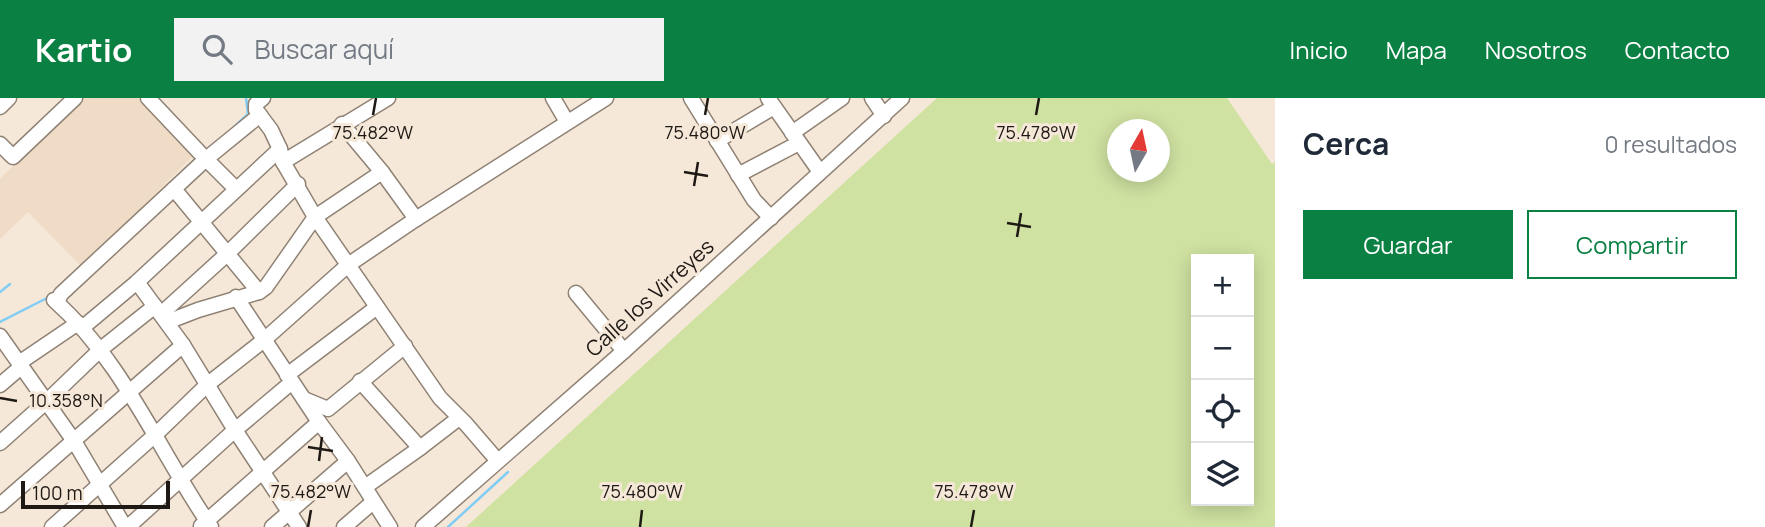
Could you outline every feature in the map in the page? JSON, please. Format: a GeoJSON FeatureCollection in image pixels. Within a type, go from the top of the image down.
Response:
{"type":"FeatureCollection","features":[{"type":"Feature","properties":{"kind":"street"},"geometry":{"type":"LineString","coordinates":[[0,107],[9,98]]}},
{"type":"Feature","properties":{"kind":"street"},"geometry":{"type":"LineString","coordinates":[[0,144],[13,157],[75,98]]}},
{"type":"Feature","properties":{"kind":"street"},"geometry":{"type":"LineString","coordinates":[[148,98],[236,189]]}},
{"type":"Feature","properties":{"kind":"street"},"geometry":{"type":"LineString","coordinates":[[263,98],[256,104],[256,110],[315,217],[440,398],[497,460]]}},
{"type":"Feature","properties":{"kind":"street"},"geometry":{"type":"LineString","coordinates":[[0,385],[20,365],[137,282],[236,189],[282,155],[388,98]]}},
{"type":"Feature","properties":{"kind":"street"},"geometry":{"type":"LineString","coordinates":[[553,98],[567,122]]}},
{"type":"Feature","properties":{"kind":"street"},"geometry":{"type":"LineString","coordinates":[[52,527],[155,436],[208,384],[264,340],[348,265],[606,98]]}},
{"type":"Feature","properties":{"kind":"street"},"geometry":{"type":"LineString","coordinates":[[738,175],[795,138],[842,98]]}},
{"type":"Feature","properties":{"kind":"street"},"geometry":{"type":"LineString","coordinates":[[872,98],[884,116]]}},
{"type":"Feature","properties":{"kind":"street","name":"Calle los Virreyes"},"geometry":{"type":"LineString","coordinates":[[423,527],[624,351],[902,98]]}},
{"type":"Feature","properties":{"kind":"street"},"geometry":{"type":"LineString","coordinates":[[697,100],[717,141],[738,175],[754,200],[771,218]]}},
{"type":"Feature","properties":{"kind":"street"},"geometry":{"type":"LineString","coordinates":[[717,141],[771,103],[820,172]]}},
{"type":"Feature","properties":{"kind":"street"},"geometry":{"type":"LineString","coordinates":[[260,115],[203,156],[174,190],[55,301],[100,349],[155,436],[205,525],[328,409],[405,346]]}},
{"type":"Feature","properties":{"kind":"street"},"geometry":{"type":"LineString","coordinates":[[342,124],[416,219]]}},
{"type":"Feature","properties":{"kind":"street"},"geometry":{"type":"LineString","coordinates":[[161,314],[259,292],[273,281],[315,217],[382,172]]}},
{"type":"Feature","properties":{"kind":"street"},"geometry":{"type":"LineString","coordinates":[[0,443],[100,349],[161,314],[298,184]]}},
{"type":"Feature","properties":{"kind":"street"},"geometry":{"type":"LineString","coordinates":[[174,190],[259,292]]}},
{"type":"Feature","properties":{"kind":"street"},"geometry":{"type":"LineString","coordinates":[[137,282],[184,345],[235,430],[299,527]]}},
{"type":"Feature","properties":{"kind":"street"},"geometry":{"type":"LineString","coordinates":[[576,293],[624,351]]}},
{"type":"Feature","properties":{"kind":"street"},"geometry":{"type":"LineString","coordinates":[[236,297],[390,527]]}},
{"type":"Feature","properties":{"kind":"street"},"geometry":{"type":"LineString","coordinates":[[0,336],[74,441],[126,527],[290,378],[377,307]]}},
{"type":"Feature","properties":{"kind":"street"},"geometry":{"type":"LineString","coordinates":[[0,505],[184,345]]}},
{"type":"Feature","properties":{"kind":"street"},"geometry":{"type":"LineString","coordinates":[[360,381],[420,448]]}},
{"type":"Feature","properties":{"kind":"street"},"geometry":{"type":"LineString","coordinates":[[304,398],[328,409]]}},
{"type":"Feature","properties":{"kind":"street"},"geometry":{"type":"LineString","coordinates":[[365,487],[460,418]]}},
{"type":"Feature","properties":{"kind":"street"},"geometry":{"type":"LineString","coordinates":[[272,527],[348,461]]}},
{"type":"Feature","properties":{"kind":"street"},"geometry":{"type":"LineString","coordinates":[[344,527],[373,502]]}},
{"type":"Feature","properties":{"kind":"shaded area"},"geometry":{"type":"Polygon","coordinates":[[[82,98],[143,98],[197,152],[82,267],[28,212],[0,239],[0,179],[82,98]]]}},
{"type":"Feature","properties":{"kind":"green space"},"geometry":{"type":"Polygon","coordinates":[[[937,98],[1227,98],[1272,164],[1275,162],[1275,527],[466,527],[937,98]]]}},
{"type":"Feature","properties":{"kind":"waterway"},"geometry":{"type":"LineString","coordinates":[[234,127],[248,114],[246,98]]}},
{"type":"Feature","properties":{"kind":"waterway"},"geometry":{"type":"LineString","coordinates":[[0,292],[10,284]]}},
{"type":"Feature","properties":{"kind":"waterway"},"geometry":{"type":"LineString","coordinates":[[0,322],[49,297]]}},
{"type":"Feature","properties":{"kind":"waterway"},"geometry":{"type":"LineString","coordinates":[[448,527],[508,472]]}}]}
